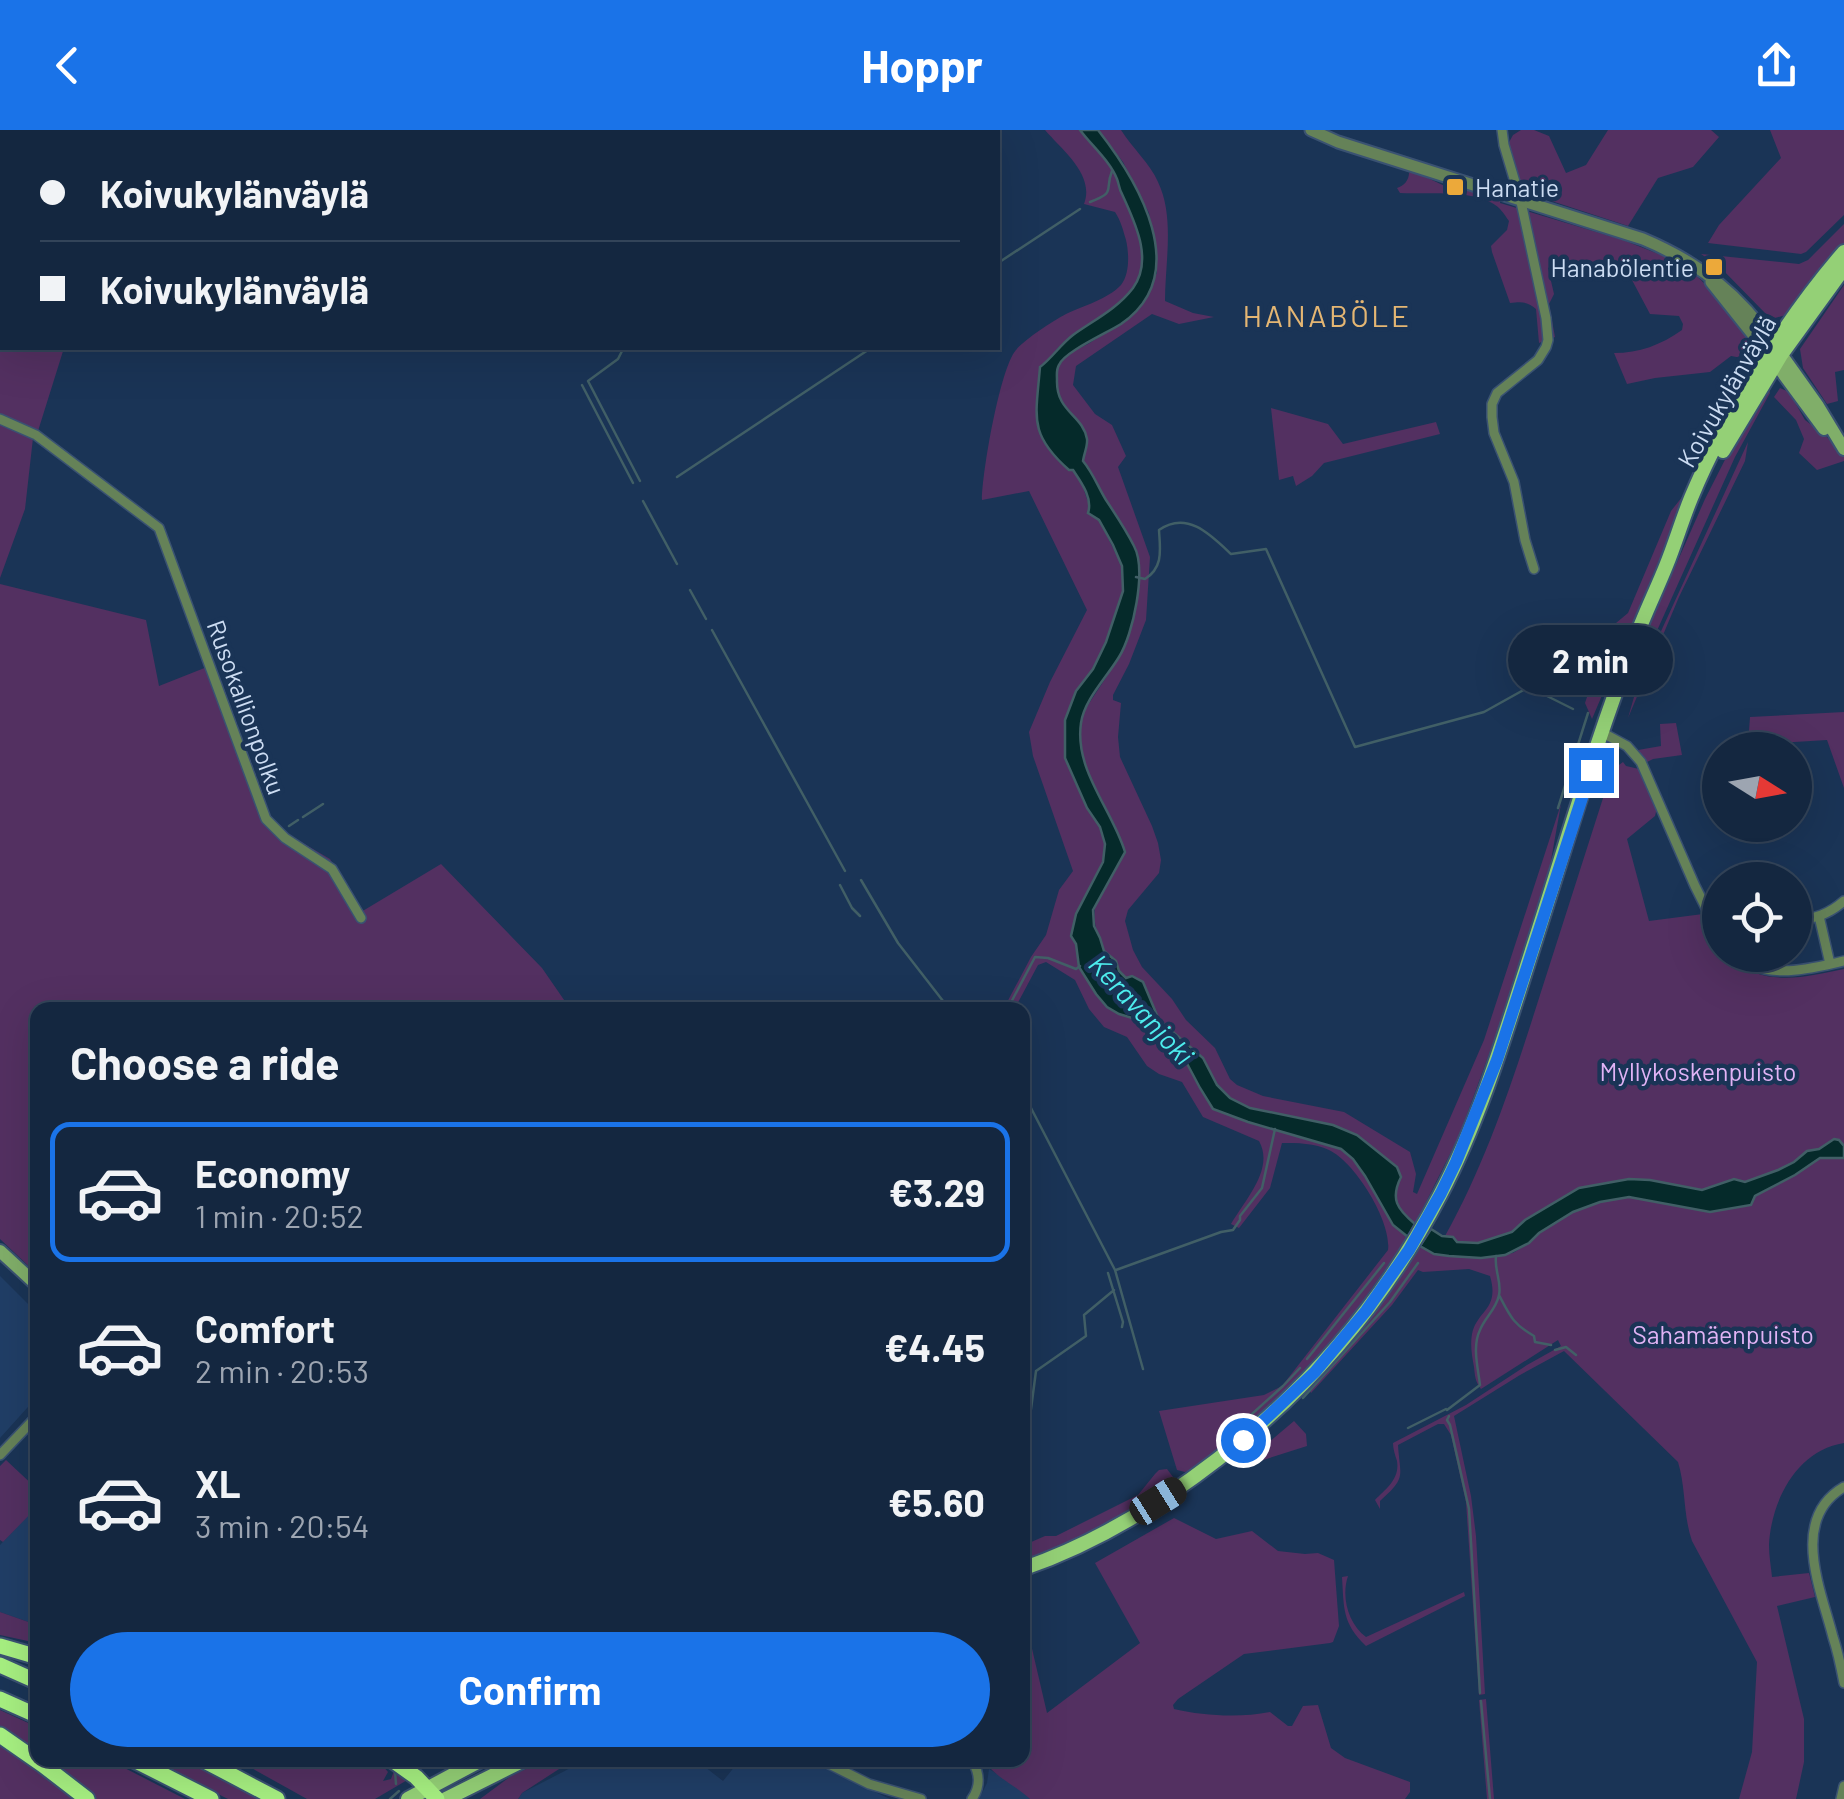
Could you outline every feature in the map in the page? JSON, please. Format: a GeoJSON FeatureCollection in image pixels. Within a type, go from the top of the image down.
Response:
{"type":"FeatureCollection","features":[{"type":"Feature","properties":{"kind":"highway"},"geometry":{"type":"LineString","coordinates":[[0,1646],[30,1655]]}},
{"type":"Feature","properties":{"kind":"highway"},"geometry":{"type":"LineString","coordinates":[[0,1666],[30,1679]]}},
{"type":"Feature","properties":{"kind":"highway"},"geometry":{"type":"LineString","coordinates":[[0,1699],[30,1712]]}},
{"type":"Feature","properties":{"kind":"highway"},"geometry":{"type":"LineString","coordinates":[[0,1735],[30,1757]]}},
{"type":"Feature","properties":{"kind":"highway"},"geometry":{"type":"LineString","coordinates":[[44,1767],[88,1799]]}},
{"type":"Feature","properties":{"kind":"highway"},"geometry":{"type":"LineString","coordinates":[[148,1767],[212,1799]]}},
{"type":"Feature","properties":{"kind":"highway"},"geometry":{"type":"LineString","coordinates":[[216,1767],[277,1799]]}},
{"type":"Feature","properties":{"kind":"highway"},"geometry":{"type":"LineString","coordinates":[[402,1767],[431,1793]]}},
{"type":"Feature","properties":{"kind":"main road","name":"Koivukylänväylä"},"geometry":{"type":"LineString","coordinates":[[1030,1566],[1136,1515],[1243,1440],[1315,1372],[1366,1311],[1409,1250],[1456,1162],[1497,1060],[1603,733],[1635,640],[1667,564],[1776,355],[1827,272],[1844,252]]}},
{"type":"Feature","properties":{"kind":"main road","name":"Koivukylänväylä"},"geometry":{"type":"LineString","coordinates":[[1776,355],[1844,268]]}},
{"type":"Feature","properties":{"kind":"main road"},"geometry":{"type":"LineString","coordinates":[[1776,355],[1826,432],[1842,446]]}},
{"type":"Feature","properties":{"kind":"main road"},"geometry":{"type":"LineString","coordinates":[[0,1251],[30,1279]]}},
{"type":"Feature","properties":{"kind":"main road"},"geometry":{"type":"LineString","coordinates":[[408,1799],[431,1793],[470,1767]]}},
{"type":"Feature","properties":{"kind":"main road"},"geometry":{"type":"LineString","coordinates":[[446,1799],[510,1767]]}},
{"type":"Feature","properties":{"kind":"street"},"geometry":{"type":"LineString","coordinates":[[1310,130],[1643,240],[1682,257],[1728,288],[1776,355]]}},
{"type":"Feature","properties":{"kind":"street"},"geometry":{"type":"LineString","coordinates":[[1502,130],[1548,340],[1538,360],[1498,393],[1492,404],[1492,417],[1494,434],[1514,482],[1534,569]]}},
{"type":"Feature","properties":{"kind":"street","name":"Rusokallionpolku"},"geometry":{"type":"LineString","coordinates":[[0,419],[51,445],[153,522],[162,533],[266,818],[286,838],[332,869],[362,918]]}},
{"type":"Feature","properties":{"kind":"street"},"geometry":{"type":"LineString","coordinates":[[1603,733],[1627,746],[1641,762],[1702,899]]}},
{"type":"Feature","properties":{"kind":"street"},"geometry":{"type":"LineString","coordinates":[[1812,917],[1833,910],[1844,901]]}},
{"type":"Feature","properties":{"kind":"street"},"geometry":{"type":"LineString","coordinates":[[1819,916],[1830,964]]}},
{"type":"Feature","properties":{"kind":"street"},"geometry":{"type":"LineString","coordinates":[[1812,968],[1844,961]]}},
{"type":"Feature","properties":{"kind":"street"},"geometry":{"type":"LineString","coordinates":[[0,1455],[30,1423]]}},
{"type":"Feature","properties":{"kind":"street"},"geometry":{"type":"LineString","coordinates":[[1844,1486],[1822,1508],[1812,1541],[1816,1580],[1839,1637],[1844,1682]]}},
{"type":"Feature","properties":{"kind":"street"},"geometry":{"type":"LineString","coordinates":[[837,1767],[869,1784],[920,1799]]}},
{"type":"Feature","properties":{"kind":"street"},"geometry":{"type":"LineString","coordinates":[[842,1767],[846,1771]]}},
{"type":"Feature","properties":{"kind":"street"},"geometry":{"type":"LineString","coordinates":[[972,1799],[979,1779],[975,1767]]}},
{"type":"Feature","properties":{"kind":"street"},"geometry":{"type":"LineString","coordinates":[[1841,1799],[1844,1786]]}},
{"type":"Feature","properties":{"kind":"shaded area"},"geometry":{"type":"Polygon","coordinates":[[[0,1276],[30,1306],[30,1405],[0,1438],[0,1276]]]}},
{"type":"Feature","properties":{"kind":"shaded area"},"geometry":{"type":"Polygon","coordinates":[[[30,1513],[30,1623],[0,1612],[0,1545],[30,1513]]]}},
{"type":"Feature","properties":{"kind":"shaded area"},"geometry":{"type":"Polygon","coordinates":[[[572,1767],[705,1767],[723,1781],[734,1767],[822,1767],[890,1799],[518,1799],[522,1793],[572,1767]]]}},
{"type":"Feature","properties":{"kind":"shaded area"},"geometry":{"type":"Polygon","coordinates":[[[989,1769],[1017,1786],[1030,1799],[979,1799],[989,1769]]]}},
{"type":"Feature","properties":{"kind":"green space"},"geometry":{"type":"Polygon","coordinates":[[[1045,130],[1080,130],[1106,161],[1132,214],[1142,253],[1139,276],[1130,291],[1068,339],[1049,361],[1073,470],[1092,514],[1099,520],[1122,566],[1123,591],[1106,642],[1093,669],[1076,691],[1065,720],[1065,758],[1105,844],[1103,862],[1072,939],[1079,967],[1096,994],[1156,1032],[1183,1056],[1209,1104],[1297,1137],[1330,1145],[1348,1155],[1390,1219],[1408,1237],[1346,1325],[1273,1403],[1194,1469],[1185,1472],[1177,1470],[1159,1411],[1264,1395],[1282,1386],[1388,1250],[1388,1238],[1370,1194],[1350,1167],[1329,1150],[1306,1144],[1282,1143],[1270,1188],[1239,1228],[1231,1224],[1261,1174],[1263,1152],[1259,1141],[1203,1117],[1182,1082],[1147,1066],[1127,1037],[1104,1027],[1089,1009],[1075,980],[1046,962],[1038,965],[1018,1002],[1007,1002],[1046,935],[1059,890],[1073,871],[1033,756],[1029,732],[1087,610],[1029,491],[982,500],[989,445],[998,398],[1016,350],[1054,321],[1116,290],[1124,280],[1128,263],[1126,240],[1115,212],[1084,204],[1085,183],[1068,155],[1045,130]]]}},
{"type":"Feature","properties":{"kind":"green space"},"geometry":{"type":"Polygon","coordinates":[[[1098,130],[1121,130],[1158,182],[1168,225],[1165,301],[1214,317],[1179,324],[1152,314],[1076,366],[1073,385],[1095,414],[1112,425],[1126,456],[1118,467],[1150,557],[1146,620],[1113,695],[1113,700],[1121,703],[1120,757],[1152,826],[1161,860],[1159,873],[1128,910],[1125,921],[1142,967],[1215,1048],[1237,1085],[1263,1096],[1344,1112],[1410,1152],[1416,1174],[1413,1192],[1417,1194],[1484,1040],[1561,804],[1550,866],[1496,1035],[1459,1136],[1415,1224],[1397,1203],[1401,1177],[1397,1166],[1357,1135],[1333,1125],[1250,1108],[1230,1098],[1217,1085],[1203,1058],[1159,1020],[1104,952],[1096,927],[1097,901],[1116,870],[1116,827],[1084,765],[1081,721],[1107,676],[1135,612],[1139,565],[1136,548],[1083,461],[1088,443],[1080,424],[1061,403],[1057,367],[1065,355],[1132,316],[1157,273],[1149,213],[1123,162],[1098,130]]]}},
{"type":"Feature","properties":{"kind":"green space"},"geometry":{"type":"Polygon","coordinates":[[[1521,130],[1549,136],[1566,173],[1586,165],[1608,130],[1711,130],[1719,137],[1693,167],[1658,178],[1628,226],[1521,191],[1507,146],[1521,130]]]}},
{"type":"Feature","properties":{"kind":"green space"},"geometry":{"type":"Polygon","coordinates":[[[1770,130],[1844,130],[1844,215],[1801,254],[1708,243],[1719,225],[1781,158],[1770,130]]]}},
{"type":"Feature","properties":{"kind":"green space"},"geometry":{"type":"Polygon","coordinates":[[[1413,171],[1451,189],[1467,189],[1500,199],[1500,203],[1623,240],[1679,262],[1701,280],[1753,339],[1749,367],[1712,441],[1714,423],[1745,363],[1742,358],[1731,356],[1710,372],[1627,384],[1614,353],[1658,344],[1682,330],[1683,324],[1679,316],[1650,314],[1624,265],[1615,263],[1608,267],[1570,262],[1548,268],[1554,294],[1549,304],[1555,337],[1539,343],[1536,309],[1524,303],[1510,303],[1492,252],[1491,246],[1507,230],[1509,221],[1504,213],[1492,203],[1472,196],[1400,193],[1397,188],[1413,171]]]}},
{"type":"Feature","properties":{"kind":"green space"},"geometry":{"type":"Polygon","coordinates":[[[1844,224],[1844,245],[1793,313],[1775,318],[1701,254],[1799,264],[1844,224]]]}},
{"type":"Feature","properties":{"kind":"green space"},"geometry":{"type":"Polygon","coordinates":[[[1844,285],[1844,370],[1835,372],[1838,401],[1827,404],[1803,368],[1800,349],[1844,285]]]}},
{"type":"Feature","properties":{"kind":"green space"},"geometry":{"type":"Polygon","coordinates":[[[0,350],[63,350],[38,431],[0,414],[0,350]]]}},
{"type":"Feature","properties":{"kind":"green space"},"geometry":{"type":"Polygon","coordinates":[[[1768,387],[1770,393],[1735,457],[1651,644],[1645,642],[1705,499],[1768,387]]]}},
{"type":"Feature","properties":{"kind":"green space"},"geometry":{"type":"Polygon","coordinates":[[[1780,388],[1789,392],[1805,420],[1825,435],[1844,461],[1817,470],[1799,453],[1804,439],[1796,420],[1774,397],[1780,388]]]}},
{"type":"Feature","properties":{"kind":"green space"},"geometry":{"type":"Polygon","coordinates":[[[1271,408],[1328,424],[1343,444],[1436,422],[1440,434],[1324,463],[1296,486],[1293,476],[1279,480],[1271,408]]]}},
{"type":"Feature","properties":{"kind":"green space"},"geometry":{"type":"Polygon","coordinates":[[[0,423],[33,438],[25,509],[0,578],[0,423]]]}},
{"type":"Feature","properties":{"kind":"green space"},"geometry":{"type":"Polygon","coordinates":[[[1748,442],[1745,461],[1679,597],[1628,718],[1651,653],[1748,442]]]}},
{"type":"Feature","properties":{"kind":"green space"},"geometry":{"type":"Polygon","coordinates":[[[1690,487],[1592,719],[1585,703],[1610,628],[1628,613],[1671,511],[1690,487]]]}},
{"type":"Feature","properties":{"kind":"green space"},"geometry":{"type":"Polygon","coordinates":[[[0,584],[146,620],[159,686],[207,667],[264,811],[284,832],[330,859],[361,912],[441,864],[542,968],[565,1002],[30,1002],[30,1267],[0,1239],[0,584]]]}},
{"type":"Feature","properties":{"kind":"green space"},"geometry":{"type":"Polygon","coordinates":[[[1844,712],[1844,788],[1827,740],[1812,741],[1812,732],[1749,732],[1750,717],[1844,712]]]}},
{"type":"Feature","properties":{"kind":"green space"},"geometry":{"type":"Polygon","coordinates":[[[1676,723],[1682,755],[1645,763],[1638,750],[1661,746],[1660,724],[1676,723]]]}},
{"type":"Feature","properties":{"kind":"green space","name":"Myllykoskenpuisto"},"geometry":{"type":"Polygon","coordinates":[[[1623,762],[1639,769],[1657,808],[1655,816],[1627,839],[1649,921],[1702,914],[1702,972],[1800,977],[1844,969],[1844,1146],[1834,1139],[1778,1170],[1745,1182],[1733,1179],[1702,1190],[1629,1179],[1579,1188],[1512,1232],[1478,1243],[1457,1242],[1445,1236],[1498,1118],[1612,770],[1623,762]]]}},
{"type":"Feature","properties":{"kind":"green space","name":"Sahamäenpuisto"},"geometry":{"type":"Polygon","coordinates":[[[1820,1158],[1844,1158],[1844,1443],[1813,1456],[1790,1480],[1775,1511],[1769,1545],[1772,1577],[1809,1573],[1815,1597],[1777,1606],[1804,1719],[1804,1762],[1796,1799],[1739,1799],[1752,1752],[1757,1662],[1692,1541],[1678,1462],[1564,1351],[1454,1416],[1476,1536],[1485,1694],[1479,1695],[1466,1502],[1451,1435],[1444,1424],[1398,1445],[1398,1481],[1380,1501],[1380,1509],[1375,1500],[1396,1473],[1393,1443],[1466,1405],[1561,1346],[1558,1340],[1481,1389],[1475,1376],[1471,1338],[1490,1303],[1490,1276],[1469,1269],[1418,1270],[1392,1305],[1311,1393],[1309,1389],[1364,1326],[1420,1246],[1449,1256],[1481,1258],[1513,1253],[1573,1212],[1629,1197],[1733,1208],[1751,1205],[1755,1196],[1820,1158]]]}},
{"type":"Feature","properties":{"kind":"green space"},"geometry":{"type":"Polygon","coordinates":[[[1294,1421],[1306,1434],[1307,1446],[1238,1468],[1294,1421]]]}},
{"type":"Feature","properties":{"kind":"green space"},"geometry":{"type":"Polygon","coordinates":[[[6,1460],[30,1482],[30,1514],[3,1542],[0,1540],[0,1466],[6,1460]]]}},
{"type":"Feature","properties":{"kind":"green space"},"geometry":{"type":"Polygon","coordinates":[[[1167,1469],[1173,1477],[1172,1485],[1088,1534],[1030,1560],[1030,1543],[1056,1536],[1138,1495],[1159,1470],[1167,1469]]]}},
{"type":"Feature","properties":{"kind":"green space"},"geometry":{"type":"Polygon","coordinates":[[[1174,1518],[1216,1539],[1252,1531],[1278,1551],[1318,1553],[1334,1560],[1339,1626],[1333,1642],[1244,1654],[1178,1699],[1174,1709],[1222,1715],[1270,1712],[1292,1726],[1303,1706],[1318,1705],[1331,1748],[1345,1758],[1410,1782],[1405,1799],[1030,1799],[999,1776],[989,1767],[1030,1767],[1030,1640],[1047,1713],[1140,1643],[1095,1563],[1174,1518]]]}},
{"type":"Feature","properties":{"kind":"green space"},"geometry":{"type":"Polygon","coordinates":[[[1348,1576],[1348,1609],[1366,1637],[1464,1592],[1465,1596],[1366,1646],[1352,1630],[1346,1615],[1342,1577],[1348,1576]]]}},
{"type":"Feature","properties":{"kind":"green space"},"geometry":{"type":"Polygon","coordinates":[[[0,1612],[30,1623],[30,1641],[0,1635],[0,1612]]]}},
{"type":"Feature","properties":{"kind":"green space"},"geometry":{"type":"Polygon","coordinates":[[[1486,1699],[1494,1799],[1487,1799],[1479,1700],[1486,1699]]]}},
{"type":"Feature","properties":{"kind":"green space"},"geometry":{"type":"Polygon","coordinates":[[[0,1710],[30,1724],[30,1767],[123,1767],[185,1799],[0,1799],[0,1710]]]}},
{"type":"Feature","properties":{"kind":"green space"},"geometry":{"type":"Polygon","coordinates":[[[164,1767],[202,1767],[264,1799],[228,1799],[164,1767]]]}},
{"type":"Feature","properties":{"kind":"green space"},"geometry":{"type":"Polygon","coordinates":[[[250,1767],[384,1767],[388,1772],[383,1781],[391,1779],[395,1768],[409,1779],[375,1799],[307,1799],[250,1767]]]}},
{"type":"Feature","properties":{"kind":"green space"},"geometry":{"type":"Polygon","coordinates":[[[530,1767],[562,1767],[518,1799],[480,1799],[530,1767]]]}},
{"type":"Feature","properties":{"kind":"water","name":"Keravanjoki"},"geometry":{"type":"Polygon","coordinates":[[[1080,130],[1098,130],[1129,175],[1152,227],[1156,254],[1154,280],[1143,303],[1121,324],[1069,354],[1057,372],[1061,399],[1085,431],[1083,461],[1134,546],[1139,570],[1137,602],[1124,647],[1091,697],[1081,723],[1080,740],[1088,773],[1125,852],[1093,910],[1094,926],[1104,951],[1116,961],[1119,971],[1126,978],[1132,976],[1143,982],[1159,1020],[1203,1058],[1217,1085],[1230,1098],[1250,1108],[1333,1125],[1357,1135],[1397,1167],[1401,1177],[1397,1203],[1415,1224],[1408,1237],[1393,1225],[1365,1176],[1341,1149],[1213,1109],[1183,1056],[1139,1020],[1107,1007],[1079,967],[1071,936],[1076,914],[1103,862],[1105,844],[1065,758],[1065,720],[1076,691],[1093,669],[1106,642],[1123,591],[1122,566],[1099,520],[1088,513],[1088,496],[1073,470],[1056,457],[1041,435],[1037,399],[1040,367],[1073,335],[1127,295],[1142,265],[1140,240],[1114,172],[1080,130]]]}},
{"type":"Feature","properties":{"kind":"water"},"geometry":{"type":"Polygon","coordinates":[[[1834,1139],[1844,1146],[1844,1158],[1820,1158],[1755,1196],[1751,1205],[1710,1212],[1629,1197],[1573,1212],[1505,1255],[1449,1256],[1420,1246],[1431,1229],[1457,1242],[1478,1243],[1512,1232],[1579,1188],[1629,1179],[1702,1190],[1734,1179],[1745,1182],[1778,1170],[1834,1139]]]}},
{"type":"Feature","properties":{"kind":"waterway"},"geometry":{"type":"LineString","coordinates":[[1090,202],[1107,193],[1112,171]]}},
{"type":"Feature","properties":{"kind":"waterway"},"geometry":{"type":"LineString","coordinates":[[1000,262],[1080,209]]}},
{"type":"Feature","properties":{"kind":"waterway"},"geometry":{"type":"LineString","coordinates":[[677,477],[868,350]]}},
{"type":"Feature","properties":{"kind":"waterway"},"geometry":{"type":"LineString","coordinates":[[622,351],[618,359],[588,381],[640,481]]}},
{"type":"Feature","properties":{"kind":"waterway"},"geometry":{"type":"LineString","coordinates":[[582,385],[633,483]]}},
{"type":"Feature","properties":{"kind":"waterway"},"geometry":{"type":"LineString","coordinates":[[643,501],[677,564]]}},
{"type":"Feature","properties":{"kind":"waterway"},"geometry":{"type":"LineString","coordinates":[[1136,577],[1145,579],[1155,569],[1160,557],[1159,530],[1169,525],[1198,527],[1231,554],[1266,549],[1355,747],[1484,712],[1529,687],[1573,709]]}},
{"type":"Feature","properties":{"kind":"waterway"},"geometry":{"type":"LineString","coordinates":[[690,590],[706,619]]}},
{"type":"Feature","properties":{"kind":"waterway"},"geometry":{"type":"LineString","coordinates":[[712,630],[845,871]]}},
{"type":"Feature","properties":{"kind":"waterway"},"geometry":{"type":"LineString","coordinates":[[1558,808],[1588,713]]}},
{"type":"Feature","properties":{"kind":"waterway"},"geometry":{"type":"LineString","coordinates":[[303,817],[323,804]]}},
{"type":"Feature","properties":{"kind":"waterway"},"geometry":{"type":"LineString","coordinates":[[289,826],[298,820]]}},
{"type":"Feature","properties":{"kind":"waterway"},"geometry":{"type":"LineString","coordinates":[[861,880],[898,943],[944,1002]]}},
{"type":"Feature","properties":{"kind":"waterway"},"geometry":{"type":"LineString","coordinates":[[840,885],[860,916]]}},
{"type":"Feature","properties":{"kind":"waterway","name":"Keravanjoki"},"geometry":{"type":"LineString","coordinates":[[1011,1002],[1035,957],[1076,969],[1080,966]]}},
{"type":"Feature","properties":{"kind":"waterway"},"geometry":{"type":"LineString","coordinates":[[1030,1107],[1115,1270],[1143,1369]]}},
{"type":"Feature","properties":{"kind":"waterway"},"geometry":{"type":"LineString","coordinates":[[1116,1270],[1233,1230],[1262,1188],[1275,1129]]}},
{"type":"Feature","properties":{"kind":"waterway"},"geometry":{"type":"LineString","coordinates":[[1447,1410],[1480,1385],[1476,1343],[1499,1295],[1496,1256]]}},
{"type":"Feature","properties":{"kind":"waterway"},"geometry":{"type":"LineString","coordinates":[[1307,1359],[1384,1263]]}},
{"type":"Feature","properties":{"kind":"waterway"},"geometry":{"type":"LineString","coordinates":[[1303,1398],[1390,1302],[1418,1263]]}},
{"type":"Feature","properties":{"kind":"waterway"},"geometry":{"type":"LineString","coordinates":[[1108,1273],[1122,1327]]}},
{"type":"Feature","properties":{"kind":"waterway"},"geometry":{"type":"LineString","coordinates":[[1030,1410],[1036,1371],[1086,1336],[1084,1315],[1114,1290]]}},
{"type":"Feature","properties":{"kind":"waterway"},"geometry":{"type":"LineString","coordinates":[[1499,1295],[1513,1319],[1534,1336],[1535,1342],[1551,1345]]}},
{"type":"Feature","properties":{"kind":"waterway"},"geometry":{"type":"LineString","coordinates":[[1555,1350],[1566,1347],[1576,1355]]}},
{"type":"Feature","properties":{"kind":"waterway"},"geometry":{"type":"LineString","coordinates":[[1242,1423],[1300,1368]]}},
{"type":"Feature","properties":{"kind":"waterway"},"geometry":{"type":"LineString","coordinates":[[1408,1428],[1446,1409]]}},
{"type":"Feature","properties":{"kind":"waterway"},"geometry":{"type":"LineString","coordinates":[[1449,1416],[1469,1509],[1480,1693]]}},
{"type":"Feature","properties":{"kind":"waterway"},"geometry":{"type":"LineString","coordinates":[[1481,1701],[1490,1799]]}},
{"type":"Feature","properties":{"kind":"waterway"},"geometry":{"type":"LineString","coordinates":[[395,1771],[396,1784]]}},
{"type":"Feature","properties":{"kind":"waterway"},"geometry":{"type":"LineString","coordinates":[[390,1799],[399,1791]]}},
{"type":"Feature","properties":{"kind":"place","name":"Hanatie"},"geometry":{"type":"Point","coordinates":[1455,187]}},
{"type":"Feature","properties":{"kind":"place","name":"Hanabölentie"},"geometry":{"type":"Point","coordinates":[1714,267]}},
{"type":"Feature","properties":{"kind":"district","name":"HANABÖLE"},"geometry":{"type":"Point","coordinates":[1327,315]}},
{"type":"Feature","properties":{"kind":"route"},"geometry":{"type":"LineString","coordinates":[[1243,1440],[1315,1372],[1366,1311],[1409,1250],[1441,1193],[1497,1060],[1591,770]]}}]}
